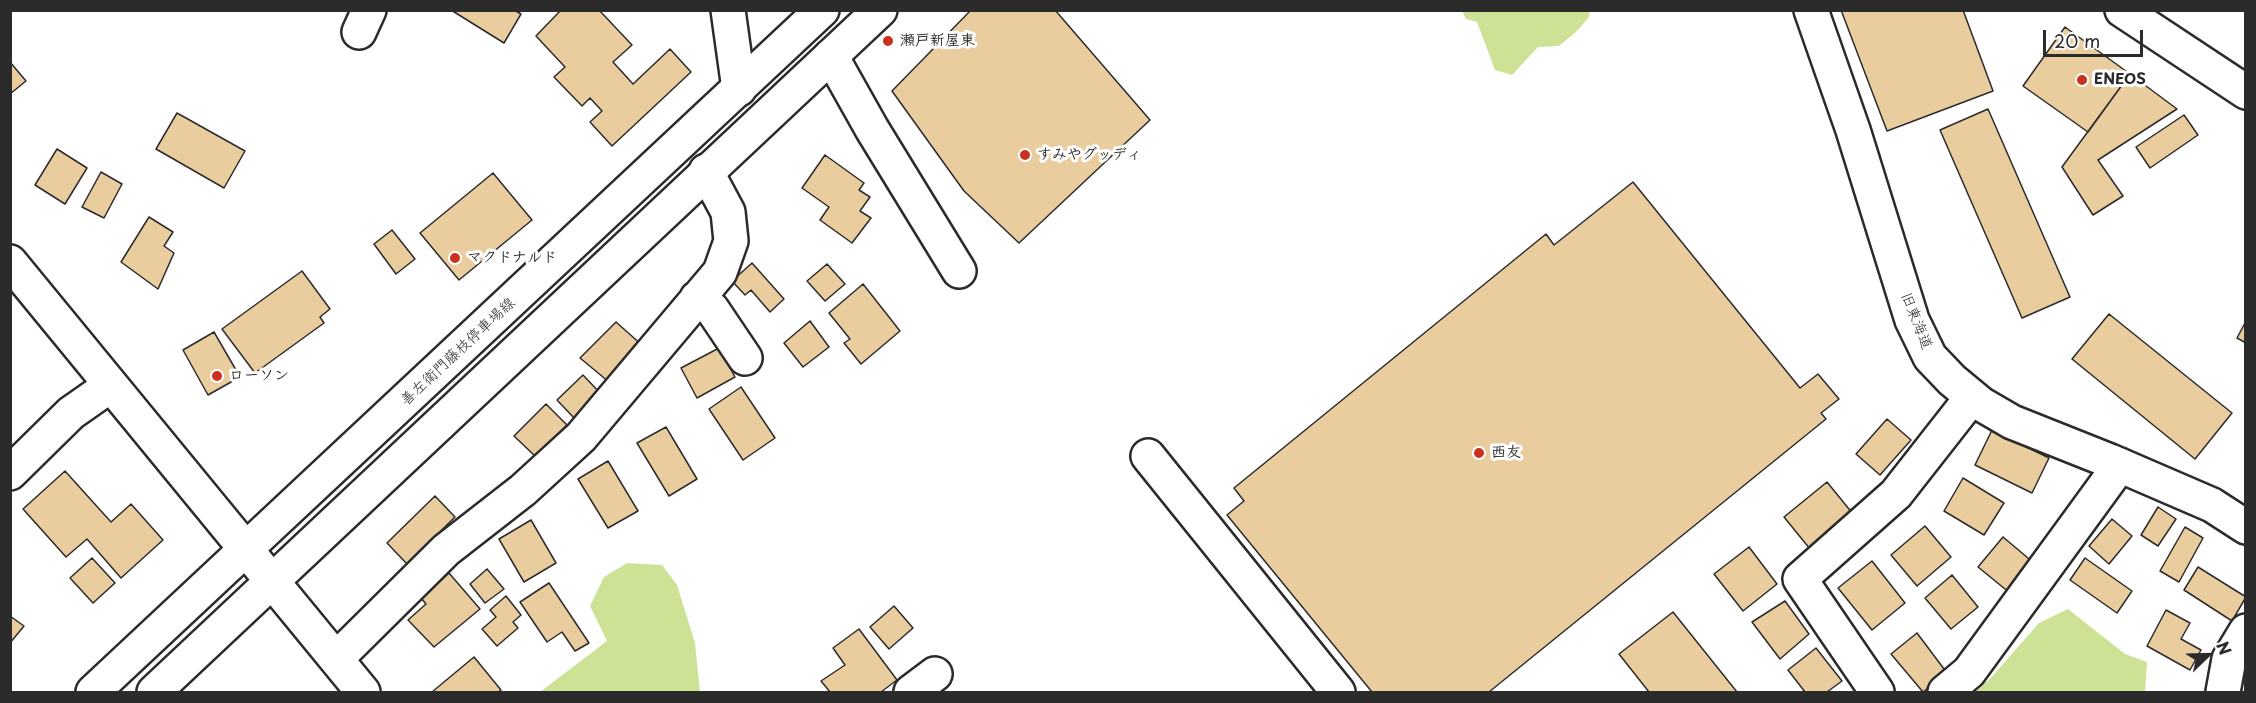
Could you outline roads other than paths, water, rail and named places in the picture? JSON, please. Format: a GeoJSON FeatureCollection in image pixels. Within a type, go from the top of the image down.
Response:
{"type":"FeatureCollection","features":[{"type":"Feature","properties":{"kind":"street"},"geometry":{"type":"LineString","coordinates":[[728,10],[739,89]]}},
{"type":"Feature","properties":{"kind":"street","name":"善左衛門藤枝停車場線"},"geometry":{"type":"LineString","coordinates":[[93,693],[822,10]]}},
{"type":"Feature","properties":{"kind":"street"},"geometry":{"type":"LineString","coordinates":[[154,693],[706,171],[880,10]]}},
{"type":"Feature","properties":{"kind":"street","name":"旧東海道"},"geometry":{"type":"LineString","coordinates":[[1811,10],[1853,130],[1912,320],[1930,357],[1972,397],[2012,422],[2212,505],[2246,527]]}},
{"type":"Feature","properties":{"kind":"street"},"geometry":{"type":"LineString","coordinates":[[2122,10],[2245,91]]}},
{"type":"Feature","properties":{"kind":"street"},"geometry":{"type":"LineString","coordinates":[[831,56],[872,129],[959,271]]}},
{"type":"Feature","properties":{"kind":"street"},"geometry":{"type":"LineString","coordinates":[[336,659],[446,550],[523,490],[581,437],[720,272],[730,241],[728,212],[706,171]]}},
{"type":"Feature","properties":{"kind":"street"},"geometry":{"type":"LineString","coordinates":[[10,262],[273,580],[363,693]]}},
{"type":"Feature","properties":{"kind":"street"},"geometry":{"type":"LineString","coordinates":[[698,298],[712,309],[745,358]]}},
{"type":"Feature","properties":{"kind":"street"},"geometry":{"type":"LineString","coordinates":[[10,473],[71,413],[111,385]]}},
{"type":"Feature","properties":{"kind":"street"},"geometry":{"type":"LineString","coordinates":[[1877,693],[1800,579],[1896,494],[1972,397]]}},
{"type":"Feature","properties":{"kind":"street"},"geometry":{"type":"LineString","coordinates":[[1148,456],[1338,693]]}},
{"type":"Feature","properties":{"kind":"street"},"geometry":{"type":"LineString","coordinates":[[1945,693],[1969,672],[2120,465]]}},
{"type":"Feature","properties":{"kind":"street"},"geometry":{"type":"LineString","coordinates":[[2223,693],[2229,659],[2246,631]]}},
{"type":"Feature","properties":{"kind":"place","name":"瀬戸新屋東"},"geometry":{"type":"Point","coordinates":[888,41]}},
{"type":"Feature","properties":{"kind":"place","name":"ENEOS"},"geometry":{"type":"Point","coordinates":[2082,80]}},
{"type":"Feature","properties":{"kind":"place","name":"すみやグッディ"},"geometry":{"type":"Point","coordinates":[1025,155]}},
{"type":"Feature","properties":{"kind":"place","name":"マクドナルド"},"geometry":{"type":"Point","coordinates":[455,258]}},
{"type":"Feature","properties":{"kind":"place","name":"ローソン"},"geometry":{"type":"Point","coordinates":[217,376]}},
{"type":"Feature","properties":{"kind":"place","name":"西友"},"geometry":{"type":"Point","coordinates":[1479,453]}}]}
